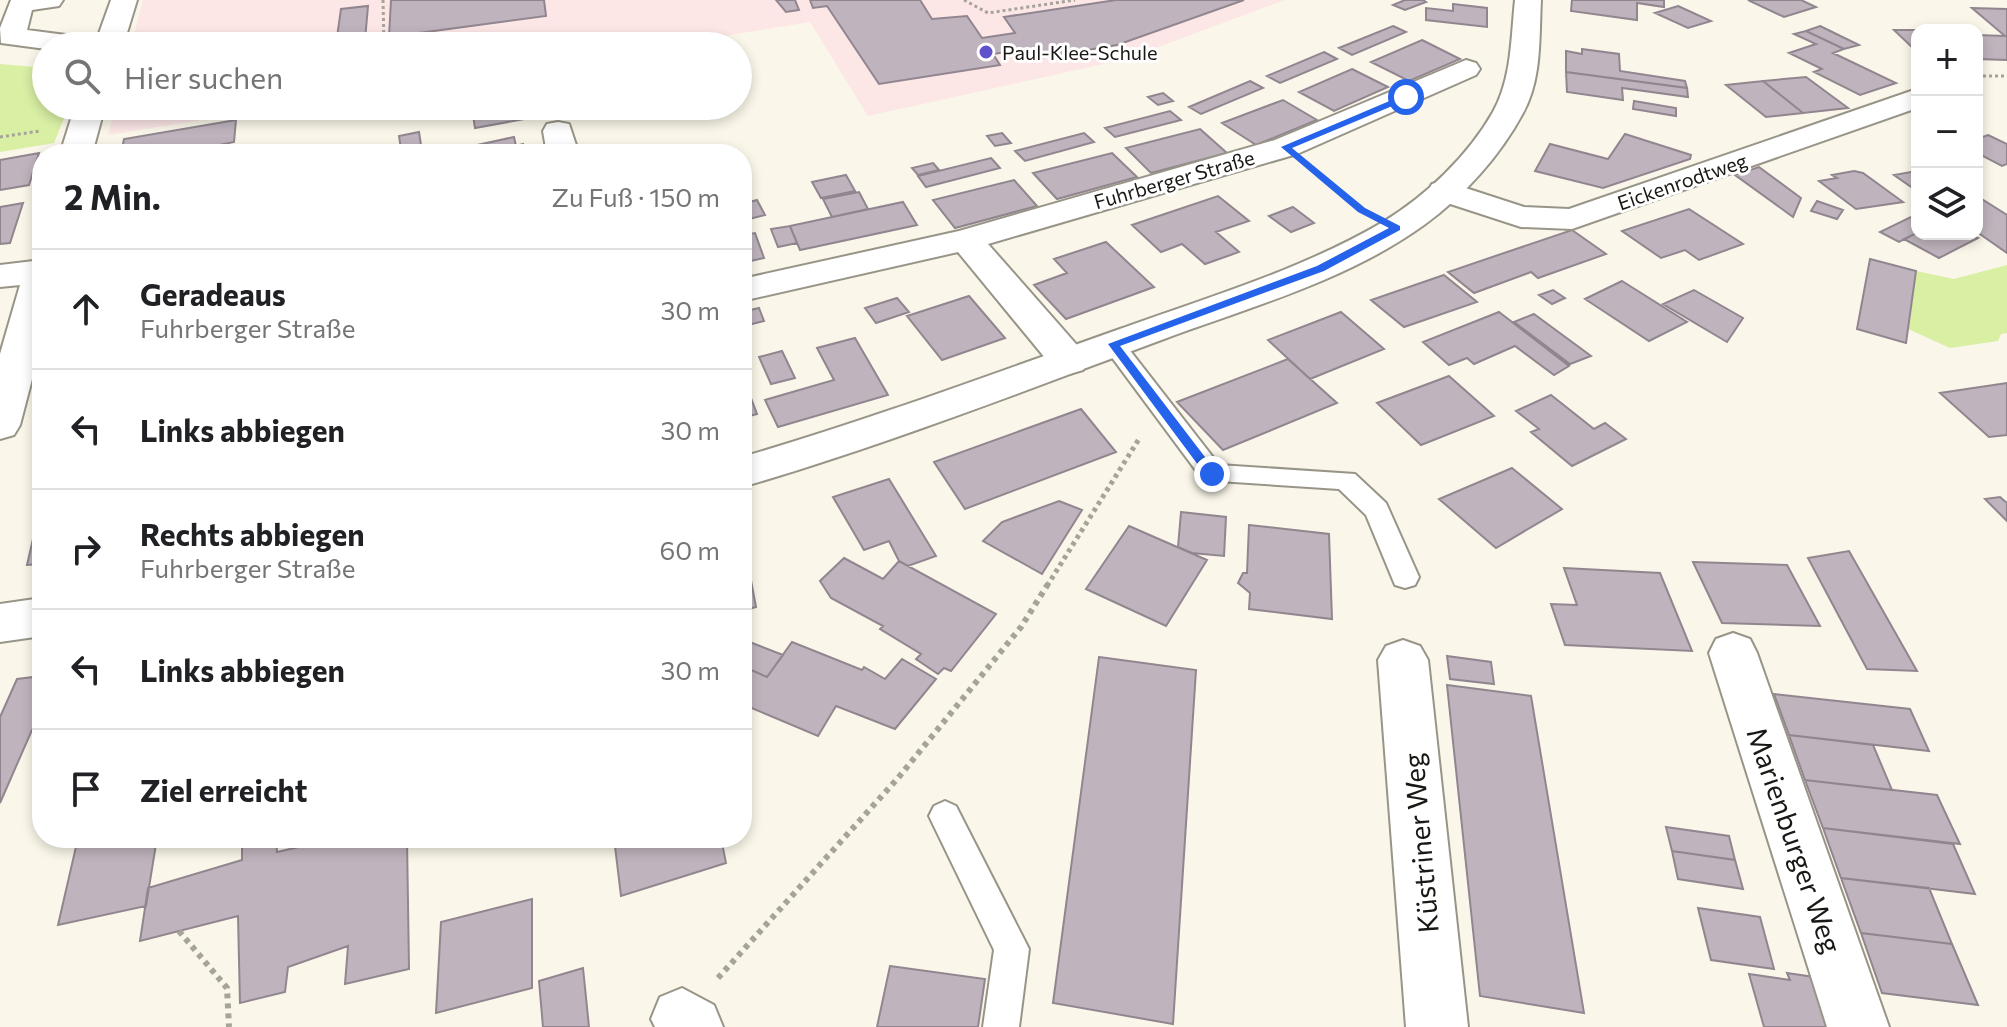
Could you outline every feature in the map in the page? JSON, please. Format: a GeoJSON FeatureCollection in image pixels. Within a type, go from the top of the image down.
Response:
{"type":"FeatureCollection","features":[{"type":"Feature","properties":{"kind":"street"},"geometry":{"type":"LineString","coordinates":[[32,39],[11,37],[21,4],[50,0]]}},
{"type":"Feature","properties":{"kind":"street"},"geometry":{"type":"LineString","coordinates":[[114,32],[124,0]]}},
{"type":"Feature","properties":{"kind":"street"},"geometry":{"type":"LineString","coordinates":[[752,469],[871,433],[1321,268],[1397,228],[1444,191],[1479,153],[1510,110],[1522,70],[1523,1]]}},
{"type":"Feature","properties":{"kind":"street","name":"Fuhrberger Straße"},"geometry":{"type":"LineString","coordinates":[[752,288],[966,240],[1286,147],[1466,69]]}},
{"type":"Feature","properties":{"kind":"street","name":"Eickenrodtweg"},"geometry":{"type":"LineString","coordinates":[[1444,191],[1521,217],[1572,219],[1911,100]]}},
{"type":"Feature","properties":{"kind":"street"},"geometry":{"type":"LineString","coordinates":[[79,144],[86,120]]}},
{"type":"Feature","properties":{"kind":"street"},"geometry":{"type":"LineString","coordinates":[[966,240],[1069,361]]}},
{"type":"Feature","properties":{"kind":"street"},"geometry":{"type":"LineString","coordinates":[[0,276],[32,273]]}},
{"type":"Feature","properties":{"kind":"street"},"geometry":{"type":"LineString","coordinates":[[0,425],[32,308]]}},
{"type":"Feature","properties":{"kind":"street"},"geometry":{"type":"LineString","coordinates":[[0,623],[32,618]]}},
{"type":"Feature","properties":{"kind":"street","name":"Marienburger Weg"},"geometry":{"type":"LineString","coordinates":[[1733,653],[1858,1027]]}},
{"type":"Feature","properties":{"kind":"street","name":"Küstriner Weg"},"geometry":{"type":"LineString","coordinates":[[1403,660],[1437,1027]]}},
{"type":"Feature","properties":{"kind":"lane"},"geometry":{"type":"LineString","coordinates":[[1113,344],[1212,474],[1346,480],[1377,510],[1405,577]]}},
{"type":"Feature","properties":{"kind":"lane"},"geometry":{"type":"LineString","coordinates":[[945,816],[1012,949],[1001,1027]]}},
{"type":"Feature","properties":{"kind":"path"},"geometry":{"type":"LineString","coordinates":[[383,0],[384,32]]}},
{"type":"Feature","properties":{"kind":"path"},"geometry":{"type":"LineString","coordinates":[[964,0],[988,13],[1075,0]]}},
{"type":"Feature","properties":{"kind":"path"},"geometry":{"type":"LineString","coordinates":[[1983,76],[2007,76]]}},
{"type":"Feature","properties":{"kind":"path"},"geometry":{"type":"LineString","coordinates":[[1286,147],[1362,210],[1397,228]]}},
{"type":"Feature","properties":{"kind":"path"},"geometry":{"type":"LineString","coordinates":[[687,1023],[898,778],[1021,627],[1147,426]]}},
{"type":"Feature","properties":{"kind":"path"},"geometry":{"type":"LineString","coordinates":[[179,931],[227,988],[229,1027]]}},
{"type":"Feature","properties":{"kind":"shaded area","name":"Paul-Klee-Schule"},"geometry":{"type":"Polygon","coordinates":[[[143,0],[1285,0],[1126,59],[868,116],[810,22],[748,32],[135,32],[143,0]]]}},
{"type":"Feature","properties":{"kind":"shaded area"},"geometry":{"type":"Polygon","coordinates":[[[112,120],[201,120],[108,135],[112,120]]]}},
{"type":"Feature","properties":{"kind":"green space"},"geometry":{"type":"Polygon","coordinates":[[[0,64],[32,67],[32,120],[63,120],[54,143],[32,144],[32,147],[0,152],[0,64]]]}},
{"type":"Feature","properties":{"kind":"green space"},"geometry":{"type":"Polygon","coordinates":[[[2007,265],[2007,333],[2001,334],[1998,341],[1950,348],[1908,329],[1916,271],[1954,279],[2007,265]]]}},
{"type":"Feature","properties":{"kind":"building"},"geometry":{"type":"Polygon","coordinates":[[[391,0],[544,0],[546,16],[426,32],[389,32],[391,0]]]}},
{"type":"Feature","properties":{"kind":"building"},"geometry":{"type":"Polygon","coordinates":[[[776,0],[795,0],[799,10],[786,12],[776,0]]]}},
{"type":"Feature","properties":{"kind":"building"},"geometry":{"type":"Polygon","coordinates":[[[810,0],[920,0],[932,19],[967,16],[982,38],[1015,33],[1004,17],[1116,0],[1244,0],[1117,45],[1034,59],[1027,49],[993,54],[1000,65],[879,84],[827,6],[813,8],[810,0]]]}},
{"type":"Feature","properties":{"kind":"building"},"geometry":{"type":"Polygon","coordinates":[[[1405,0],[1426,2],[1405,10],[1393,5],[1405,0]]]}},
{"type":"Feature","properties":{"kind":"building"},"geometry":{"type":"Polygon","coordinates":[[[1572,0],[1664,0],[1664,7],[1637,3],[1637,20],[1571,11],[1572,0]]]}},
{"type":"Feature","properties":{"kind":"building"},"geometry":{"type":"Polygon","coordinates":[[[1748,0],[1801,0],[1816,7],[1784,17],[1748,0]]]}},
{"type":"Feature","properties":{"kind":"building"},"geometry":{"type":"Polygon","coordinates":[[[1453,4],[1487,8],[1487,27],[1426,20],[1426,8],[1453,11],[1453,4]]]}},
{"type":"Feature","properties":{"kind":"building"},"geometry":{"type":"Polygon","coordinates":[[[368,6],[366,32],[338,32],[341,9],[368,6]]]}},
{"type":"Feature","properties":{"kind":"building"},"geometry":{"type":"Polygon","coordinates":[[[1678,6],[1711,21],[1688,28],[1655,13],[1678,6]]]}},
{"type":"Feature","properties":{"kind":"building"},"geometry":{"type":"Polygon","coordinates":[[[1972,8],[2007,9],[2007,60],[1983,59],[1983,35],[2005,36],[1972,8]]]}},
{"type":"Feature","properties":{"kind":"building"},"geometry":{"type":"Polygon","coordinates":[[[1393,26],[1406,32],[1352,55],[1339,48],[1393,26]]]}},
{"type":"Feature","properties":{"kind":"building"},"geometry":{"type":"Polygon","coordinates":[[[1820,26],[1859,45],[1844,49],[1806,31],[1820,26]]]}},
{"type":"Feature","properties":{"kind":"building"},"geometry":{"type":"Polygon","coordinates":[[[1894,30],[1911,30],[1911,46],[1894,30]]]}},
{"type":"Feature","properties":{"kind":"building"},"geometry":{"type":"Polygon","coordinates":[[[1806,31],[1844,49],[1833,53],[1896,83],[1860,95],[1814,72],[1822,69],[1789,53],[1816,44],[1794,34],[1806,31]]]}},
{"type":"Feature","properties":{"kind":"building"},"geometry":{"type":"Polygon","coordinates":[[[1422,40],[1460,59],[1409,81],[1371,62],[1422,40]]]}},
{"type":"Feature","properties":{"kind":"building"},"geometry":{"type":"Polygon","coordinates":[[[1582,49],[1619,54],[1620,71],[1685,81],[1687,88],[1566,72],[1566,51],[1582,54],[1582,49]]]}},
{"type":"Feature","properties":{"kind":"building"},"geometry":{"type":"Polygon","coordinates":[[[1324,52],[1337,59],[1280,83],[1267,76],[1324,52]]]}},
{"type":"Feature","properties":{"kind":"building"},"geometry":{"type":"Polygon","coordinates":[[[1352,69],[1388,87],[1334,111],[1299,92],[1352,69]]]}},
{"type":"Feature","properties":{"kind":"building"},"geometry":{"type":"Polygon","coordinates":[[[1566,72],[1687,88],[1688,97],[1622,88],[1623,100],[1567,92],[1566,72]]]}},
{"type":"Feature","properties":{"kind":"building"},"geometry":{"type":"Polygon","coordinates":[[[1806,77],[1848,108],[1803,113],[1763,81],[1806,77]]]}},
{"type":"Feature","properties":{"kind":"building"},"geometry":{"type":"Polygon","coordinates":[[[1250,81],[1263,88],[1201,114],[1189,107],[1250,81]]]}},
{"type":"Feature","properties":{"kind":"building"},"geometry":{"type":"Polygon","coordinates":[[[1763,81],[1803,113],[1766,117],[1726,85],[1763,81]]]}},
{"type":"Feature","properties":{"kind":"building"},"geometry":{"type":"Polygon","coordinates":[[[1163,93],[1173,101],[1158,105],[1148,97],[1163,93]]]}},
{"type":"Feature","properties":{"kind":"building"},"geometry":{"type":"Polygon","coordinates":[[[1283,100],[1317,120],[1256,145],[1222,123],[1283,100]]]}},
{"type":"Feature","properties":{"kind":"building"},"geometry":{"type":"Polygon","coordinates":[[[1634,101],[1676,108],[1676,116],[1633,109],[1634,101]]]}},
{"type":"Feature","properties":{"kind":"building"},"geometry":{"type":"Polygon","coordinates":[[[1170,111],[1181,120],[1115,137],[1105,128],[1170,111]]]}},
{"type":"Feature","properties":{"kind":"building"},"geometry":{"type":"Polygon","coordinates":[[[236,120],[234,142],[224,144],[123,144],[124,139],[236,120]]]}},
{"type":"Feature","properties":{"kind":"building"},"geometry":{"type":"Polygon","coordinates":[[[474,120],[519,120],[475,128],[474,120]]]}},
{"type":"Feature","properties":{"kind":"building"},"geometry":{"type":"Polygon","coordinates":[[[1200,129],[1227,153],[1151,173],[1126,148],[1200,129]]]}},
{"type":"Feature","properties":{"kind":"building"},"geometry":{"type":"Polygon","coordinates":[[[419,132],[421,144],[400,144],[399,136],[419,132]]]}},
{"type":"Feature","properties":{"kind":"building"},"geometry":{"type":"Polygon","coordinates":[[[1002,133],[1011,143],[995,146],[987,136],[1002,133]]]}},
{"type":"Feature","properties":{"kind":"building"},"geometry":{"type":"Polygon","coordinates":[[[1084,133],[1094,142],[1025,161],[1015,151],[1084,133]]]}},
{"type":"Feature","properties":{"kind":"building"},"geometry":{"type":"Polygon","coordinates":[[[1625,134],[1691,155],[1690,159],[1603,188],[1535,171],[1550,144],[1608,159],[1625,134]]]}},
{"type":"Feature","properties":{"kind":"building"},"geometry":{"type":"Polygon","coordinates":[[[1988,135],[2007,144],[2007,164],[2002,166],[1983,156],[1983,137],[1988,135]]]}},
{"type":"Feature","properties":{"kind":"building"},"geometry":{"type":"Polygon","coordinates":[[[514,137],[516,144],[482,144],[514,137]]]}},
{"type":"Feature","properties":{"kind":"building"},"geometry":{"type":"Polygon","coordinates":[[[1112,153],[1137,177],[1057,199],[1033,173],[1112,153]]]}},
{"type":"Feature","properties":{"kind":"building"},"geometry":{"type":"Polygon","coordinates":[[[32,154],[29,185],[0,190],[0,160],[32,154]]]}},
{"type":"Feature","properties":{"kind":"building"},"geometry":{"type":"Polygon","coordinates":[[[991,158],[1000,168],[926,187],[918,176],[991,158]]]}},
{"type":"Feature","properties":{"kind":"building"},"geometry":{"type":"Polygon","coordinates":[[[933,163],[939,170],[918,175],[912,168],[933,163]]]}},
{"type":"Feature","properties":{"kind":"building"},"geometry":{"type":"Polygon","coordinates":[[[1759,167],[1801,198],[1793,217],[1735,175],[1759,167]]]}},
{"type":"Feature","properties":{"kind":"building"},"geometry":{"type":"Polygon","coordinates":[[[1854,171],[1863,173],[1903,202],[1856,209],[1819,181],[1854,171]]]}},
{"type":"Feature","properties":{"kind":"building"},"geometry":{"type":"Polygon","coordinates":[[[1911,172],[1911,187],[1894,175],[1911,172]]]}},
{"type":"Feature","properties":{"kind":"building"},"geometry":{"type":"Polygon","coordinates":[[[846,175],[855,191],[821,198],[812,182],[846,175]]]}},
{"type":"Feature","properties":{"kind":"building"},"geometry":{"type":"Polygon","coordinates":[[[1014,180],[1037,206],[955,228],[933,200],[1014,180]]]}},
{"type":"Feature","properties":{"kind":"building"},"geometry":{"type":"Polygon","coordinates":[[[859,192],[868,209],[832,217],[823,199],[859,192]]]}},
{"type":"Feature","properties":{"kind":"building"},"geometry":{"type":"Polygon","coordinates":[[[1218,196],[1249,221],[1216,232],[1239,252],[1205,264],[1182,244],[1161,252],[1132,225],[1218,196]]]}},
{"type":"Feature","properties":{"kind":"building"},"geometry":{"type":"Polygon","coordinates":[[[757,200],[765,215],[752,218],[752,201],[757,200]]]}},
{"type":"Feature","properties":{"kind":"building"},"geometry":{"type":"Polygon","coordinates":[[[1983,200],[2007,215],[2007,253],[1983,236],[1983,200]]]}},
{"type":"Feature","properties":{"kind":"building"},"geometry":{"type":"Polygon","coordinates":[[[1817,201],[1843,210],[1837,219],[1811,211],[1817,201]]]}},
{"type":"Feature","properties":{"kind":"building"},"geometry":{"type":"Polygon","coordinates":[[[903,202],[917,225],[800,250],[790,226],[903,202]]]}},
{"type":"Feature","properties":{"kind":"building"},"geometry":{"type":"Polygon","coordinates":[[[23,203],[10,243],[0,244],[0,207],[23,203]]]}},
{"type":"Feature","properties":{"kind":"building"},"geometry":{"type":"Polygon","coordinates":[[[1293,207],[1314,223],[1291,232],[1269,216],[1293,207]]]}},
{"type":"Feature","properties":{"kind":"building"},"geometry":{"type":"Polygon","coordinates":[[[1689,209],[1743,244],[1699,260],[1685,250],[1661,258],[1622,231],[1689,209]]]}},
{"type":"Feature","properties":{"kind":"building"},"geometry":{"type":"Polygon","coordinates":[[[1911,217],[1911,236],[1899,242],[1880,232],[1911,217]]]}},
{"type":"Feature","properties":{"kind":"building"},"geometry":{"type":"Polygon","coordinates":[[[790,226],[797,243],[778,247],[771,229],[790,226]]]}},
{"type":"Feature","properties":{"kind":"building"},"geometry":{"type":"Polygon","coordinates":[[[1572,230],[1606,254],[1538,278],[1531,272],[1474,293],[1448,272],[1572,230]]]}},
{"type":"Feature","properties":{"kind":"building"},"geometry":{"type":"Polygon","coordinates":[[[752,233],[755,233],[764,258],[752,261],[752,233]]]}},
{"type":"Feature","properties":{"kind":"building"},"geometry":{"type":"Polygon","coordinates":[[[1911,236],[1911,240],[1974,240],[1939,258],[1904,239],[1911,236]]]}},
{"type":"Feature","properties":{"kind":"building"},"geometry":{"type":"Polygon","coordinates":[[[1106,242],[1154,287],[1066,319],[1034,285],[1067,273],[1054,259],[1106,242]]]}},
{"type":"Feature","properties":{"kind":"building"},"geometry":{"type":"Polygon","coordinates":[[[1870,259],[1916,271],[1906,343],[1857,329],[1870,259]]]}},
{"type":"Feature","properties":{"kind":"building"},"geometry":{"type":"Polygon","coordinates":[[[1444,275],[1477,302],[1404,327],[1371,300],[1444,275]]]}},
{"type":"Feature","properties":{"kind":"building"},"geometry":{"type":"Polygon","coordinates":[[[1622,281],[1687,322],[1649,341],[1585,299],[1622,281]]]}},
{"type":"Feature","properties":{"kind":"building"},"geometry":{"type":"Polygon","coordinates":[[[1553,290],[1565,298],[1552,304],[1539,295],[1553,290]]]}},
{"type":"Feature","properties":{"kind":"building"},"geometry":{"type":"Polygon","coordinates":[[[1694,290],[1743,318],[1727,342],[1663,304],[1694,290]]]}},
{"type":"Feature","properties":{"kind":"building"},"geometry":{"type":"Polygon","coordinates":[[[969,296],[1005,338],[942,360],[907,316],[969,296]]]}},
{"type":"Feature","properties":{"kind":"building"},"geometry":{"type":"Polygon","coordinates":[[[897,298],[909,312],[876,323],[865,308],[897,298]]]}},
{"type":"Feature","properties":{"kind":"building"},"geometry":{"type":"Polygon","coordinates":[[[759,308],[764,321],[752,324],[752,310],[759,308]]]}},
{"type":"Feature","properties":{"kind":"building"},"geometry":{"type":"Polygon","coordinates":[[[1341,312],[1384,349],[1310,379],[1268,340],[1341,312]]]}},
{"type":"Feature","properties":{"kind":"building"},"geometry":{"type":"Polygon","coordinates":[[[1499,312],[1569,366],[1554,375],[1515,346],[1474,364],[1467,358],[1449,365],[1423,342],[1499,312]]]}},
{"type":"Feature","properties":{"kind":"building"},"geometry":{"type":"Polygon","coordinates":[[[1534,314],[1591,356],[1570,364],[1514,322],[1534,314]]]}},
{"type":"Feature","properties":{"kind":"building"},"geometry":{"type":"Polygon","coordinates":[[[855,338],[888,395],[778,427],[765,400],[834,380],[817,348],[855,338]]]}},
{"type":"Feature","properties":{"kind":"building"},"geometry":{"type":"Polygon","coordinates":[[[782,351],[795,378],[771,384],[759,357],[782,351]]]}},
{"type":"Feature","properties":{"kind":"building"},"geometry":{"type":"Polygon","coordinates":[[[1288,359],[1337,403],[1223,450],[1177,402],[1288,359]]]}},
{"type":"Feature","properties":{"kind":"building"},"geometry":{"type":"Polygon","coordinates":[[[1449,376],[1494,416],[1421,445],[1377,403],[1449,376]]]}},
{"type":"Feature","properties":{"kind":"building"},"geometry":{"type":"Polygon","coordinates":[[[2007,383],[2007,435],[1989,437],[1940,393],[2007,383]]]}},
{"type":"Feature","properties":{"kind":"building"},"geometry":{"type":"Polygon","coordinates":[[[1551,395],[1594,429],[1605,423],[1626,439],[1572,466],[1531,432],[1539,429],[1516,411],[1551,395]]]}},
{"type":"Feature","properties":{"kind":"building"},"geometry":{"type":"Polygon","coordinates":[[[1081,409],[1116,452],[965,509],[934,462],[1081,409]]]}},
{"type":"Feature","properties":{"kind":"building"},"geometry":{"type":"Polygon","coordinates":[[[1512,468],[1562,509],[1496,548],[1439,499],[1512,468]]]}},
{"type":"Feature","properties":{"kind":"building"},"geometry":{"type":"Polygon","coordinates":[[[889,479],[936,556],[908,566],[899,561],[889,541],[864,550],[833,497],[889,479]]]}},
{"type":"Feature","properties":{"kind":"building"},"geometry":{"type":"Polygon","coordinates":[[[2000,497],[2007,503],[2007,521],[1985,499],[2000,497]]]}},
{"type":"Feature","properties":{"kind":"building"},"geometry":{"type":"Polygon","coordinates":[[[1059,501],[1082,510],[1042,574],[983,541],[1002,522],[1059,501]]]}},
{"type":"Feature","properties":{"kind":"building"},"geometry":{"type":"Polygon","coordinates":[[[1181,512],[1226,517],[1224,556],[1192,553],[1178,547],[1181,512]]]}},
{"type":"Feature","properties":{"kind":"building"},"geometry":{"type":"Polygon","coordinates":[[[1249,525],[1329,534],[1332,619],[1249,609],[1250,593],[1238,583],[1243,573],[1247,573],[1249,525]]]}},
{"type":"Feature","properties":{"kind":"building"},"geometry":{"type":"Polygon","coordinates":[[[1129,526],[1207,560],[1166,626],[1086,589],[1129,526]]]}},
{"type":"Feature","properties":{"kind":"building"},"geometry":{"type":"Polygon","coordinates":[[[32,543],[32,565],[27,565],[32,543]]]}},
{"type":"Feature","properties":{"kind":"building"},"geometry":{"type":"Polygon","coordinates":[[[1849,551],[1917,671],[1867,669],[1808,558],[1849,551]]]}},
{"type":"Feature","properties":{"kind":"building"},"geometry":{"type":"Polygon","coordinates":[[[844,558],[883,579],[899,561],[996,614],[951,671],[944,668],[938,674],[916,659],[921,654],[880,629],[883,626],[831,598],[820,581],[844,558]]]}},
{"type":"Feature","properties":{"kind":"building"},"geometry":{"type":"Polygon","coordinates":[[[1693,562],[1787,565],[1820,626],[1722,623],[1693,562]]]}},
{"type":"Feature","properties":{"kind":"building"},"geometry":{"type":"Polygon","coordinates":[[[1564,568],[1660,573],[1692,651],[1565,645],[1551,604],[1577,605],[1564,568]]]}},
{"type":"Feature","properties":{"kind":"building"},"geometry":{"type":"Polygon","coordinates":[[[752,586],[756,607],[752,608],[752,586]]]}},
{"type":"Feature","properties":{"kind":"building"},"geometry":{"type":"Polygon","coordinates":[[[792,642],[862,670],[864,667],[885,679],[902,659],[936,679],[895,729],[836,706],[818,736],[752,708],[752,670],[767,677],[792,642]]]}},
{"type":"Feature","properties":{"kind":"building"},"geometry":{"type":"Polygon","coordinates":[[[752,643],[783,655],[767,677],[752,670],[752,643]]]}},
{"type":"Feature","properties":{"kind":"building"},"geometry":{"type":"Polygon","coordinates":[[[1447,656],[1491,662],[1494,684],[1450,679],[1447,656]]]}},
{"type":"Feature","properties":{"kind":"building"},"geometry":{"type":"Polygon","coordinates":[[[1099,657],[1196,670],[1173,1024],[1053,1003],[1099,657]]]}},
{"type":"Feature","properties":{"kind":"building"},"geometry":{"type":"Polygon","coordinates":[[[32,677],[32,730],[0,803],[0,717],[17,679],[32,677]]]}},
{"type":"Feature","properties":{"kind":"building"},"geometry":{"type":"Polygon","coordinates":[[[1447,685],[1531,696],[1584,1013],[1480,996],[1447,685]]]}},
{"type":"Feature","properties":{"kind":"building"},"geometry":{"type":"Polygon","coordinates":[[[1774,694],[1910,709],[1929,751],[1789,735],[1774,694]]]}},
{"type":"Feature","properties":{"kind":"building"},"geometry":{"type":"Polygon","coordinates":[[[1789,735],[1873,745],[1892,790],[1805,780],[1789,735]]]}},
{"type":"Feature","properties":{"kind":"building"},"geometry":{"type":"Polygon","coordinates":[[[1805,780],[1937,795],[1960,844],[1823,828],[1805,780]]]}},
{"type":"Feature","properties":{"kind":"building"},"geometry":{"type":"Polygon","coordinates":[[[1666,827],[1729,836],[1735,860],[1672,851],[1666,827]]]}},
{"type":"Feature","properties":{"kind":"building"},"geometry":{"type":"Polygon","coordinates":[[[1823,828],[1953,844],[1975,894],[1841,878],[1823,828]]]}},
{"type":"Feature","properties":{"kind":"building"},"geometry":{"type":"Polygon","coordinates":[[[76,848],[155,848],[146,906],[58,925],[76,848]]]}},
{"type":"Feature","properties":{"kind":"building"},"geometry":{"type":"Polygon","coordinates":[[[242,848],[277,848],[277,852],[294,848],[407,848],[409,969],[345,984],[348,946],[288,967],[285,992],[240,1003],[238,916],[140,941],[148,888],[242,860],[242,848]]]}},
{"type":"Feature","properties":{"kind":"building"},"geometry":{"type":"Polygon","coordinates":[[[615,848],[723,848],[726,863],[621,896],[615,848]]]}},
{"type":"Feature","properties":{"kind":"building"},"geometry":{"type":"Polygon","coordinates":[[[1672,851],[1735,860],[1743,889],[1678,879],[1672,851]]]}},
{"type":"Feature","properties":{"kind":"building"},"geometry":{"type":"Polygon","coordinates":[[[1841,878],[1929,888],[1952,944],[1861,933],[1841,878]]]}},
{"type":"Feature","properties":{"kind":"building"},"geometry":{"type":"Polygon","coordinates":[[[532,899],[532,988],[436,1013],[441,922],[532,899]]]}},
{"type":"Feature","properties":{"kind":"building"},"geometry":{"type":"Polygon","coordinates":[[[1698,908],[1760,917],[1774,969],[1711,960],[1698,908]]]}},
{"type":"Feature","properties":{"kind":"building"},"geometry":{"type":"Polygon","coordinates":[[[1861,933],[1952,944],[1978,1005],[1882,993],[1861,933]]]}},
{"type":"Feature","properties":{"kind":"building"},"geometry":{"type":"Polygon","coordinates":[[[890,966],[985,979],[978,1027],[877,1027],[890,966]]]}},
{"type":"Feature","properties":{"kind":"building"},"geometry":{"type":"Polygon","coordinates":[[[583,968],[589,1027],[543,1027],[539,981],[583,968]]]}},
{"type":"Feature","properties":{"kind":"building"},"geometry":{"type":"Polygon","coordinates":[[[1787,973],[1814,977],[1829,1027],[1764,1027],[1749,974],[1790,980],[1787,973]]]}},
{"type":"Feature","properties":{"kind":"place","name":"Paul-Klee-Schule"},"geometry":{"type":"Point","coordinates":[986,52]}},
{"type":"Feature","properties":{"kind":"route"},"geometry":{"type":"LineString","coordinates":[[1212,474],[1113,344],[1321,268],[1397,228],[1362,210],[1286,147],[1406,97]]}}]}
